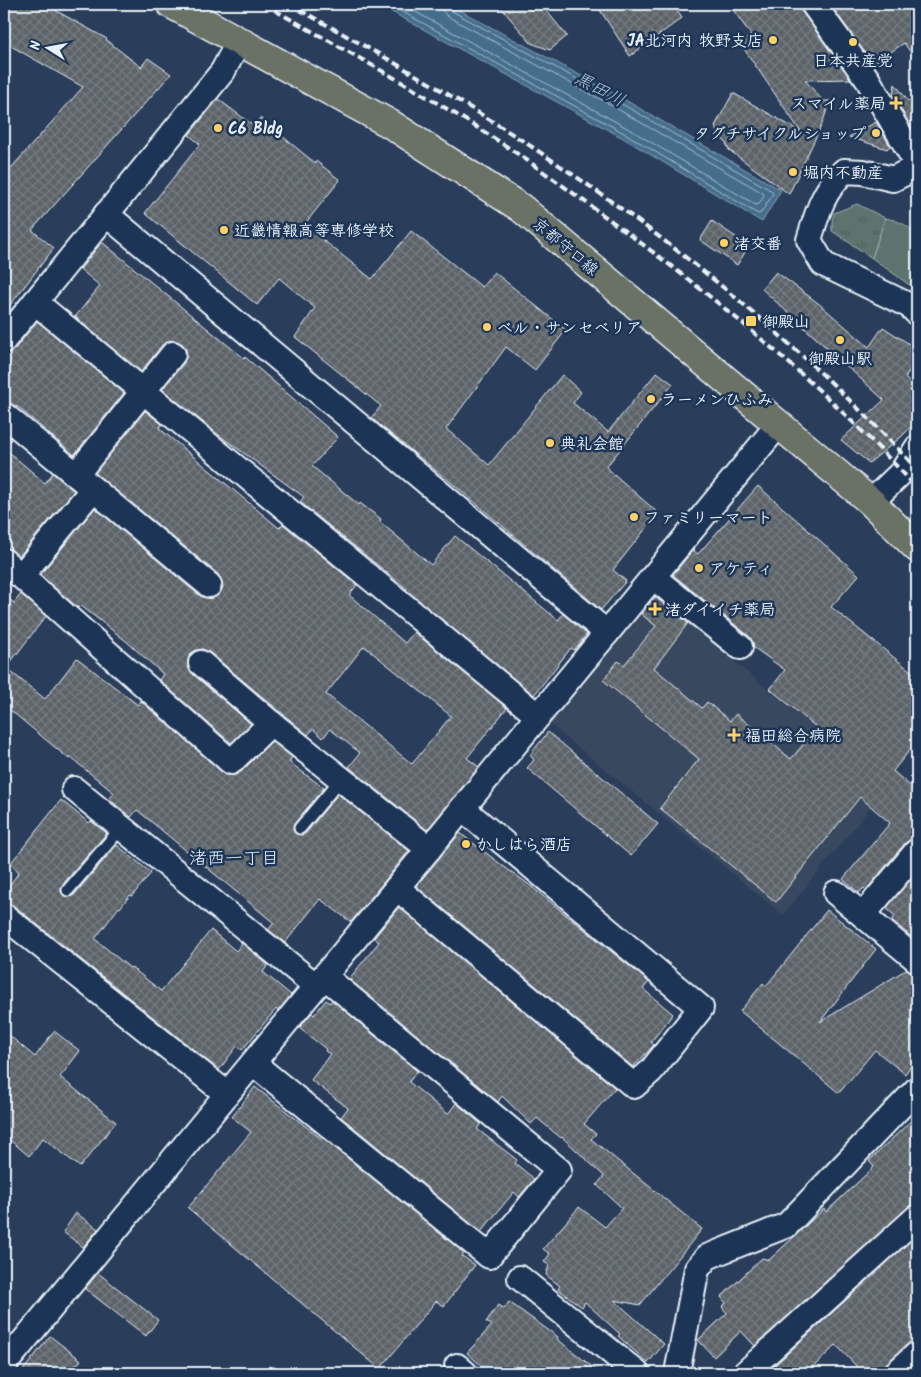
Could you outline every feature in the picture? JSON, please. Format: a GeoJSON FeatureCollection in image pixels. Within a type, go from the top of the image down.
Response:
{"type":"FeatureCollection","features":[{"type":"Feature","properties":{"kind":"main road","name":"京都守口線"},"geometry":{"type":"LineString","coordinates":[[171,4],[240,40],[392,125],[521,208],[871,502],[917,548]]}},
{"type":"Feature","properties":{"kind":"street"},"geometry":{"type":"LineString","coordinates":[[813,4],[868,80],[917,165],[893,179],[863,172],[844,171],[833,182],[820,205],[809,240],[823,264],[910,306],[917,313]]}},
{"type":"Feature","properties":{"kind":"street"},"geometry":{"type":"LineString","coordinates":[[4,340],[223,71],[240,40]]}},
{"type":"Feature","properties":{"kind":"street"},"geometry":{"type":"LineString","coordinates":[[106,214],[607,633]]}},
{"type":"Feature","properties":{"kind":"street"},"geometry":{"type":"LineString","coordinates":[[35,302],[538,716]]}},
{"type":"Feature","properties":{"kind":"street"},"geometry":{"type":"LineString","coordinates":[[173,354],[144,391],[84,482],[12,568],[231,762],[271,723]]}},
{"type":"Feature","properties":{"kind":"street"},"geometry":{"type":"LineString","coordinates":[[4,415],[209,585]]}},
{"type":"Feature","properties":{"kind":"street"},"geometry":{"type":"LineString","coordinates":[[4,1365],[778,425]]}},
{"type":"Feature","properties":{"kind":"street"},"geometry":{"type":"LineString","coordinates":[[871,502],[902,472],[917,448]]}},
{"type":"Feature","properties":{"kind":"street"},"geometry":{"type":"LineString","coordinates":[[653,576],[740,647]]}},
{"type":"Feature","properties":{"kind":"street"},"geometry":{"type":"LineString","coordinates":[[200,663],[271,723],[429,849]]}},
{"type":"Feature","properties":{"kind":"street"},"geometry":{"type":"LineString","coordinates":[[74,789],[559,1170],[489,1256],[253,1063]]}},
{"type":"Feature","properties":{"kind":"street"},"geometry":{"type":"LineString","coordinates":[[396,888],[634,1086],[652,1071],[701,1008],[462,808]]}},
{"type":"Feature","properties":{"kind":"street"},"geometry":{"type":"LineString","coordinates":[[863,915],[917,853]]}},
{"type":"Feature","properties":{"kind":"street"},"geometry":{"type":"LineString","coordinates":[[836,893],[917,960]]}},
{"type":"Feature","properties":{"kind":"street"},"geometry":{"type":"LineString","coordinates":[[4,916],[227,1094]]}},
{"type":"Feature","properties":{"kind":"street"},"geometry":{"type":"LineString","coordinates":[[678,1373],[696,1269],[707,1257],[787,1225],[917,1089]]}},
{"type":"Feature","properties":{"kind":"street"},"geometry":{"type":"LineString","coordinates":[[745,1373],[917,1217]]}},
{"type":"Feature","properties":{"kind":"street"},"geometry":{"type":"LineString","coordinates":[[520,1278],[637,1373]]}},
{"type":"Feature","properties":{"kind":"street"},"geometry":{"type":"LineString","coordinates":[[896,1373],[917,1354]]}},
{"type":"Feature","properties":{"kind":"lane"},"geometry":{"type":"LineString","coordinates":[[300,828],[341,779]]}},
{"type":"Feature","properties":{"kind":"lane"},"geometry":{"type":"LineString","coordinates":[[68,890],[122,827]]}},
{"type":"Feature","properties":{"kind":"shaded area"},"geometry":{"type":"Polygon","coordinates":[[[644,598],[659,600],[887,787],[783,915],[545,720],[644,598]]]}},
{"type":"Feature","properties":{"kind":"green space"},"geometry":{"type":"Polygon","coordinates":[[[857,204],[885,218],[872,258],[832,231],[834,213],[857,204]]]}},
{"type":"Feature","properties":{"kind":"green space"},"geometry":{"type":"Polygon","coordinates":[[[885,218],[904,224],[915,234],[918,248],[917,287],[908,284],[872,258],[885,218]]]}},
{"type":"Feature","properties":{"kind":"water","name":"黒田川"},"geometry":{"type":"Polygon","coordinates":[[[377,4],[448,4],[613,93],[781,190],[762,222],[623,138],[377,4]]]}},
{"type":"Feature","properties":{"kind":"building"},"geometry":{"type":"Polygon","coordinates":[[[4,4],[44,4],[107,39],[141,67],[148,58],[171,74],[32,230],[54,248],[4,313],[4,176],[83,87],[4,42],[4,4]]]}},
{"type":"Feature","properties":{"kind":"building"},"geometry":{"type":"Polygon","coordinates":[[[498,4],[541,4],[567,36],[550,50],[531,43],[498,4]]]}},
{"type":"Feature","properties":{"kind":"building"},"geometry":{"type":"Polygon","coordinates":[[[596,4],[672,4],[682,18],[630,56],[596,4]]]}},
{"type":"Feature","properties":{"kind":"building"},"geometry":{"type":"Polygon","coordinates":[[[729,4],[800,4],[802,12],[851,79],[805,80],[821,101],[830,101],[822,124],[789,194],[729,150],[725,141],[718,136],[715,126],[733,93],[801,132],[740,43],[751,35],[729,4]]]}},
{"type":"Feature","properties":{"kind":"building"},"geometry":{"type":"Polygon","coordinates":[[[830,4],[917,4],[917,61],[904,43],[873,64],[830,4]]]}},
{"type":"Feature","properties":{"kind":"building"},"geometry":{"type":"Polygon","coordinates":[[[895,84],[908,101],[917,98],[917,137],[893,96],[895,84]]]}},
{"type":"Feature","properties":{"kind":"building"},"geometry":{"type":"Polygon","coordinates":[[[218,99],[254,126],[260,118],[315,163],[316,161],[340,180],[304,225],[372,279],[411,231],[482,287],[494,272],[566,330],[535,370],[506,347],[446,429],[489,465],[562,375],[581,392],[573,403],[608,432],[657,372],[673,384],[606,467],[658,513],[613,570],[626,581],[601,610],[465,494],[371,418],[381,406],[295,337],[315,308],[279,278],[257,305],[145,213],[200,144],[189,135],[218,99]]]}},
{"type":"Feature","properties":{"kind":"building"},"geometry":{"type":"Polygon","coordinates":[[[876,122],[890,146],[887,149],[849,137],[876,122]]]}},
{"type":"Feature","properties":{"kind":"building","name":"渚交番"},"geometry":{"type":"Polygon","coordinates":[[[712,221],[749,246],[737,265],[700,240],[712,221]]]}},
{"type":"Feature","properties":{"kind":"building"},"geometry":{"type":"Polygon","coordinates":[[[102,242],[230,347],[245,357],[338,437],[312,466],[359,505],[360,503],[381,519],[380,522],[431,565],[455,536],[558,620],[563,614],[587,634],[574,650],[571,648],[534,695],[300,502],[304,497],[219,435],[162,389],[184,363],[186,349],[182,344],[175,340],[168,341],[162,345],[141,372],[75,317],[100,286],[80,269],[102,242]]]}},
{"type":"Feature","properties":{"kind":"building","name":"御殿山駅"},"geometry":{"type":"Polygon","coordinates":[[[776,272],[818,303],[869,347],[883,327],[917,349],[917,357],[905,378],[917,389],[917,412],[912,426],[869,463],[841,440],[884,400],[762,289],[776,272]]]}},
{"type":"Feature","properties":{"kind":"building"},"geometry":{"type":"Polygon","coordinates":[[[37,321],[124,393],[74,455],[18,407],[4,402],[4,358],[15,349],[37,321]]]}},
{"type":"Feature","properties":{"kind":"building"},"geometry":{"type":"Polygon","coordinates":[[[145,411],[162,424],[159,428],[279,528],[283,524],[357,585],[349,595],[405,643],[414,632],[507,708],[467,758],[479,767],[427,830],[349,767],[360,753],[330,729],[323,738],[313,729],[308,735],[210,653],[203,649],[196,650],[190,654],[188,660],[188,667],[192,673],[251,724],[231,743],[159,680],[163,674],[126,641],[80,605],[78,608],[40,575],[95,508],[200,596],[213,598],[220,593],[223,587],[218,574],[95,473],[145,411]],[[364,646],[326,694],[412,764],[451,716],[364,646]]]}},
{"type":"Feature","properties":{"kind":"building"},"geometry":{"type":"Polygon","coordinates":[[[4,448],[45,483],[53,473],[74,491],[19,556],[4,545],[4,448]]]}},
{"type":"Feature","properties":{"kind":"building"},"geometry":{"type":"Polygon","coordinates":[[[758,486],[859,575],[831,607],[917,676],[917,741],[893,771],[917,792],[917,839],[911,839],[905,843],[866,890],[864,888],[859,893],[843,879],[890,823],[860,797],[776,902],[660,808],[699,759],[603,680],[618,661],[624,665],[656,626],[641,614],[655,597],[688,623],[654,668],[702,708],[707,702],[730,721],[736,714],[791,759],[817,728],[770,689],[785,670],[753,647],[753,642],[749,636],[673,575],[693,550],[698,554],[758,486]]]}},
{"type":"Feature","properties":{"kind":"building"},"geometry":{"type":"Polygon","coordinates":[[[21,594],[46,616],[6,668],[45,699],[77,658],[138,705],[141,701],[227,775],[241,772],[272,741],[292,757],[289,762],[324,788],[294,824],[293,830],[296,834],[302,835],[306,833],[338,794],[409,851],[351,922],[320,899],[285,943],[268,930],[274,923],[137,810],[131,817],[109,799],[114,793],[70,757],[69,759],[4,705],[4,595],[14,603],[21,594]]]}},
{"type":"Feature","properties":{"kind":"building"},"geometry":{"type":"Polygon","coordinates":[[[548,732],[658,824],[631,856],[527,768],[534,760],[530,755],[548,732]]]}},
{"type":"Feature","properties":{"kind":"building"},"geometry":{"type":"Polygon","coordinates":[[[61,800],[89,823],[91,821],[107,833],[62,885],[61,892],[64,896],[70,897],[74,895],[117,845],[151,873],[132,896],[130,895],[119,907],[95,939],[161,991],[211,930],[236,951],[242,943],[268,965],[263,972],[291,995],[278,1011],[276,1009],[242,1050],[237,1046],[219,1070],[13,905],[4,903],[4,893],[19,872],[10,864],[61,800]]]}},
{"type":"Feature","properties":{"kind":"building"},"geometry":{"type":"Polygon","coordinates":[[[460,833],[527,883],[649,982],[643,989],[673,1014],[651,1042],[654,1045],[633,1067],[416,886],[460,833]]]}},
{"type":"Feature","properties":{"kind":"building"},"geometry":{"type":"Polygon","coordinates":[[[917,872],[917,942],[892,920],[895,916],[886,908],[917,872]]]}},
{"type":"Feature","properties":{"kind":"building"},"geometry":{"type":"Polygon","coordinates":[[[399,907],[615,1088],[584,1124],[596,1134],[591,1139],[702,1229],[640,1305],[614,1300],[664,1344],[648,1363],[585,1302],[582,1307],[558,1289],[560,1286],[546,1275],[549,1265],[544,1262],[550,1254],[543,1249],[579,1207],[605,1227],[622,1208],[597,1185],[604,1176],[562,1137],[537,1118],[531,1124],[502,1096],[498,1102],[349,979],[379,942],[374,938],[399,907]]]}},
{"type":"Feature","properties":{"kind":"building"},"geometry":{"type":"Polygon","coordinates":[[[827,910],[876,949],[820,1022],[907,969],[917,973],[917,1057],[905,1074],[875,1050],[839,1093],[740,1011],[763,983],[766,986],[827,910]]]}},
{"type":"Feature","properties":{"kind":"building"},"geometry":{"type":"Polygon","coordinates":[[[326,1000],[330,1003],[332,1000],[417,1071],[409,1082],[448,1114],[456,1103],[481,1124],[477,1129],[517,1160],[515,1163],[534,1179],[519,1197],[514,1192],[481,1232],[341,1117],[348,1108],[311,1080],[330,1054],[299,1028],[312,1013],[314,1015],[326,1000]]]}},
{"type":"Feature","properties":{"kind":"building"},"geometry":{"type":"Polygon","coordinates":[[[4,1031],[35,1057],[54,1031],[80,1051],[60,1077],[116,1122],[80,1167],[43,1138],[29,1156],[4,1135],[4,1031]]]}},
{"type":"Feature","properties":{"kind":"building"},"geometry":{"type":"Polygon","coordinates":[[[255,1087],[323,1138],[464,1253],[462,1256],[475,1265],[444,1306],[436,1301],[380,1369],[188,1208],[251,1132],[232,1117],[255,1087]]]}},
{"type":"Feature","properties":{"kind":"building"},"geometry":{"type":"Polygon","coordinates":[[[917,1115],[917,1204],[908,1207],[755,1346],[741,1331],[714,1357],[698,1340],[727,1313],[722,1307],[726,1303],[721,1297],[762,1258],[769,1260],[824,1209],[826,1212],[874,1167],[869,1161],[917,1115]]]}},
{"type":"Feature","properties":{"kind":"building"},"geometry":{"type":"Polygon","coordinates":[[[76,1213],[98,1229],[83,1247],[63,1232],[76,1213]]]}},
{"type":"Feature","properties":{"kind":"building"},"geometry":{"type":"Polygon","coordinates":[[[917,1235],[917,1336],[878,1373],[863,1373],[836,1345],[807,1373],[781,1373],[774,1366],[917,1235]]]}},
{"type":"Feature","properties":{"kind":"building"},"geometry":{"type":"Polygon","coordinates":[[[98,1273],[158,1320],[146,1336],[85,1289],[98,1273]]]}},
{"type":"Feature","properties":{"kind":"building"},"geometry":{"type":"Polygon","coordinates":[[[509,1302],[558,1337],[557,1339],[600,1373],[490,1373],[467,1353],[492,1325],[486,1322],[498,1305],[504,1309],[509,1302]]]}},
{"type":"Feature","properties":{"kind":"building"},"geometry":{"type":"Polygon","coordinates":[[[50,1336],[81,1360],[70,1373],[21,1373],[50,1336]]]}},
{"type":"Feature","properties":{"kind":"railway"},"geometry":{"type":"LineString","coordinates":[[264,4],[467,121],[525,159],[618,226],[697,286],[774,350],[847,417],[917,488]]}},
{"type":"Feature","properties":{"kind":"railway"},"geometry":{"type":"LineString","coordinates":[[289,4],[389,60],[486,118],[550,159],[648,229],[696,265],[788,343],[917,469]]}},
{"type":"Feature","properties":{"kind":"place","name":"JA北河内 牧野支店"},"geometry":{"type":"Point","coordinates":[773,40]}},
{"type":"Feature","properties":{"kind":"place","name":"日本共産党"},"geometry":{"type":"Point","coordinates":[853,42]}},
{"type":"Feature","properties":{"kind":"place","name":"スマイル薬局"},"geometry":{"type":"Point","coordinates":[896,103]}},
{"type":"Feature","properties":{"kind":"place","name":"C6 Bldg"},"geometry":{"type":"Point","coordinates":[218,128]}},
{"type":"Feature","properties":{"kind":"place","name":"タグチサイクルショップ"},"geometry":{"type":"Point","coordinates":[876,133]}},
{"type":"Feature","properties":{"kind":"place","name":"堀内不動産"},"geometry":{"type":"Point","coordinates":[793,172]}},
{"type":"Feature","properties":{"kind":"place","name":"近畿情報高等専修学校"},"geometry":{"type":"Point","coordinates":[224,230]}},
{"type":"Feature","properties":{"kind":"place","name":"渚交番"},"geometry":{"type":"Point","coordinates":[724,243]}},
{"type":"Feature","properties":{"kind":"place","name":"御殿山"},"geometry":{"type":"Point","coordinates":[751,321]}},
{"type":"Feature","properties":{"kind":"place","name":"ベル・サンセベリア"},"geometry":{"type":"Point","coordinates":[487,327]}},
{"type":"Feature","properties":{"kind":"place","name":"御殿山駅"},"geometry":{"type":"Point","coordinates":[840,340]}},
{"type":"Feature","properties":{"kind":"place","name":"ラーメンひふみ"},"geometry":{"type":"Point","coordinates":[651,399]}},
{"type":"Feature","properties":{"kind":"place","name":"典礼会館"},"geometry":{"type":"Point","coordinates":[550,443]}},
{"type":"Feature","properties":{"kind":"place","name":"ファミリーマート"},"geometry":{"type":"Point","coordinates":[634,517]}},
{"type":"Feature","properties":{"kind":"place","name":"アケティ"},"geometry":{"type":"Point","coordinates":[699,568]}},
{"type":"Feature","properties":{"kind":"place","name":"渚ダイイチ薬局"},"geometry":{"type":"Point","coordinates":[655,609]}},
{"type":"Feature","properties":{"kind":"place","name":"福田総合病院"},"geometry":{"type":"Point","coordinates":[734,735]}},
{"type":"Feature","properties":{"kind":"place","name":"かしはら酒店"},"geometry":{"type":"Point","coordinates":[466,844]}},
{"type":"Feature","properties":{"kind":"district","name":"渚西一丁目"},"geometry":{"type":"Point","coordinates":[234,858]}}]}
